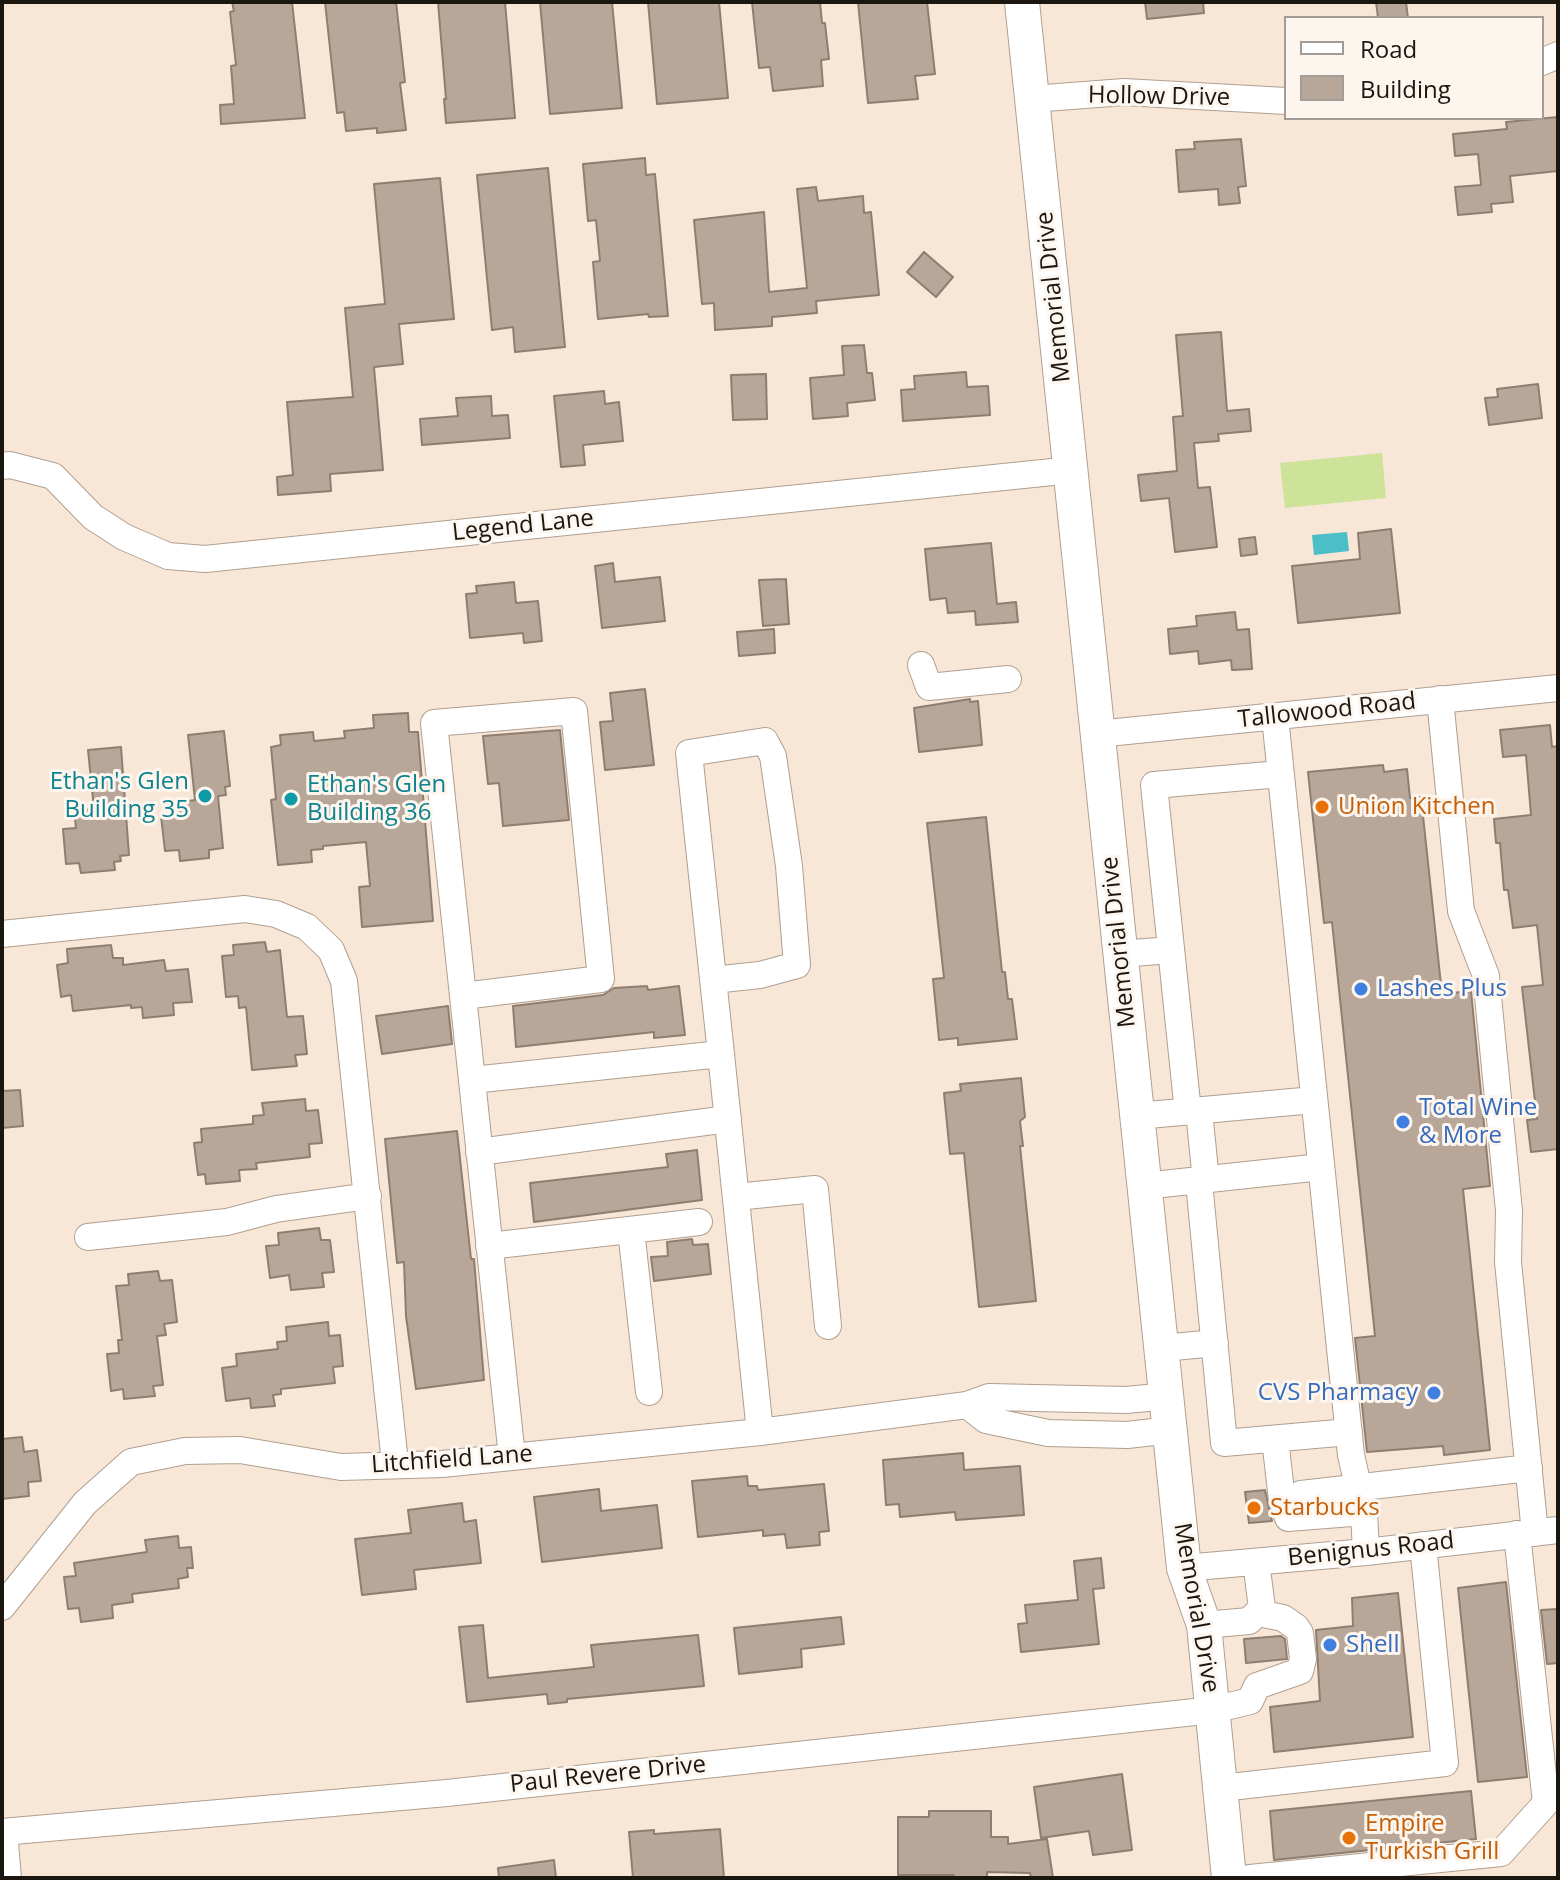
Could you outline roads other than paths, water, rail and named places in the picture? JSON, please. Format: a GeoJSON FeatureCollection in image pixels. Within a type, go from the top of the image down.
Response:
{"type":"FeatureCollection","features":[{"type":"Feature","properties":{"kind":"main road","name":"Memorial Drive"},"geometry":{"type":"LineString","coordinates":[[1022,2],[1184,1568],[1204,1625],[1229,1878]]}},
{"type":"Feature","properties":{"kind":"street","name":"Hollow Drive"},"geometry":{"type":"LineString","coordinates":[[1032,99],[1124,92],[1284,101]]}},
{"type":"Feature","properties":{"kind":"street","name":"Legend Lane"},"geometry":{"type":"LineString","coordinates":[[2,466],[10,465],[53,476],[93,517],[124,537],[168,556],[205,559],[1072,470]]}},
{"type":"Feature","properties":{"kind":"street"},"geometry":{"type":"LineString","coordinates":[[921,665],[929,687],[1008,679]]}},
{"type":"Feature","properties":{"kind":"street","name":"Tallowood Road"},"geometry":{"type":"LineString","coordinates":[[1097,734],[1558,688]]}},
{"type":"Feature","properties":{"kind":"street"},"geometry":{"type":"LineString","coordinates":[[1250,1878],[1501,1853],[1546,1803],[1537,1532],[1508,1262],[1509,1211],[1486,976],[1461,911],[1440,699]]}},
{"type":"Feature","properties":{"kind":"street"},"geometry":{"type":"LineString","coordinates":[[463,996],[601,979],[574,711],[434,723],[479,1152],[512,1457]]}},
{"type":"Feature","properties":{"kind":"street"},"geometry":{"type":"LineString","coordinates":[[1275,717],[1349,1432],[1366,1552]]}},
{"type":"Feature","properties":{"kind":"street"},"geometry":{"type":"LineString","coordinates":[[713,980],[760,975],[797,965],[789,866],[773,756],[765,741],[689,753],[760,1432]]}},
{"type":"Feature","properties":{"kind":"street"},"geometry":{"type":"LineString","coordinates":[[1280,774],[1154,785],[1171,950],[1202,1181],[1224,1443],[1349,1432]]}},
{"type":"Feature","properties":{"kind":"street"},"geometry":{"type":"LineString","coordinates":[[2,934],[245,909],[276,914],[307,927],[331,950],[344,981],[395,1463]]}},
{"type":"Feature","properties":{"kind":"street"},"geometry":{"type":"LineString","coordinates":[[1120,954],[1171,950]]}},
{"type":"Feature","properties":{"kind":"street"},"geometry":{"type":"LineString","coordinates":[[472,1080],[721,1054]]}},
{"type":"Feature","properties":{"kind":"street"},"geometry":{"type":"LineString","coordinates":[[1137,1116],[1314,1100]]}},
{"type":"Feature","properties":{"kind":"street"},"geometry":{"type":"LineString","coordinates":[[479,1152],[728,1119]]}},
{"type":"Feature","properties":{"kind":"street"},"geometry":{"type":"LineString","coordinates":[[1144,1186],[1321,1167]]}},
{"type":"Feature","properties":{"kind":"street"},"geometry":{"type":"LineString","coordinates":[[736,1197],[815,1189],[828,1326]]}},
{"type":"Feature","properties":{"kind":"street"},"geometry":{"type":"LineString","coordinates":[[88,1237],[202,1226],[276,1209],[368,1196]]}},
{"type":"Feature","properties":{"kind":"street"},"geometry":{"type":"LineString","coordinates":[[489,1246],[699,1222]]}},
{"type":"Feature","properties":{"kind":"street"},"geometry":{"type":"LineString","coordinates":[[631,1230],[649,1392]]}},
{"type":"Feature","properties":{"kind":"street"},"geometry":{"type":"LineString","coordinates":[[1163,1348],[1215,1343]]}},
{"type":"Feature","properties":{"kind":"street","name":"Litchfield Lane"},"geometry":{"type":"LineString","coordinates":[[2,1607],[85,1503],[131,1462],[185,1451],[240,1450],[341,1467],[442,1464],[760,1432],[967,1405],[989,1397],[1126,1400],[1168,1396]]}},
{"type":"Feature","properties":{"kind":"street"},"geometry":{"type":"LineString","coordinates":[[967,1405],[986,1420],[1048,1433],[1127,1435],[1171,1430]]}},
{"type":"Feature","properties":{"kind":"street"},"geometry":{"type":"LineString","coordinates":[[1275,1439],[1282,1500],[1288,1518],[1360,1500],[1529,1468]]}},
{"type":"Feature","properties":{"kind":"street"},"geometry":{"type":"LineString","coordinates":[[1301,1494],[1360,1500]]}},
{"type":"Feature","properties":{"kind":"street","name":"Benignus Road"},"geometry":{"type":"LineString","coordinates":[[1184,1568],[1366,1552],[1537,1532]]}},
{"type":"Feature","properties":{"kind":"street"},"geometry":{"type":"LineString","coordinates":[[1221,1788],[1445,1763],[1423,1545]]}},
{"type":"Feature","properties":{"kind":"street"},"geometry":{"type":"LineString","coordinates":[[1204,1625],[1249,1621],[1258,1613],[1262,1608],[1256,1562]]}},
{"type":"Feature","properties":{"kind":"street","name":"Paul Revere Drive"},"geometry":{"type":"LineString","coordinates":[[3,1832],[447,1793],[1213,1710],[1250,1701],[1257,1686],[1300,1671],[1303,1659],[1300,1633],[1296,1627],[1283,1618],[1258,1613]]}},
{"type":"Feature","properties":{"kind":"street"},"geometry":{"type":"LineString","coordinates":[[3,1832],[8,1878]]}},
{"type":"Feature","properties":{"kind":"water"},"geometry":{"type":"Polygon","coordinates":[[[1347,532],[1349,551],[1314,555],[1312,535],[1347,532]]]}},
{"type":"Feature","properties":{"kind":"place","name":"Ethan's Glen Building 35"},"geometry":{"type":"Point","coordinates":[205,796]}},
{"type":"Feature","properties":{"kind":"place","name":"Ethan's Glen Building 36"},"geometry":{"type":"Point","coordinates":[291,799]}},
{"type":"Feature","properties":{"kind":"place","name":"Union Kitchen"},"geometry":{"type":"Point","coordinates":[1322,807]}},
{"type":"Feature","properties":{"kind":"place","name":"Lashes Plus"},"geometry":{"type":"Point","coordinates":[1361,989]}},
{"type":"Feature","properties":{"kind":"place","name":"Total Wine & More"},"geometry":{"type":"Point","coordinates":[1403,1122]}},
{"type":"Feature","properties":{"kind":"place","name":"CVS Pharmacy"},"geometry":{"type":"Point","coordinates":[1434,1393]}},
{"type":"Feature","properties":{"kind":"place","name":"Starbucks"},"geometry":{"type":"Point","coordinates":[1254,1508]}},
{"type":"Feature","properties":{"kind":"place","name":"Shell"},"geometry":{"type":"Point","coordinates":[1330,1645]}},
{"type":"Feature","properties":{"kind":"place","name":"Empire Turkish Grill"},"geometry":{"type":"Point","coordinates":[1349,1838]}}]}
